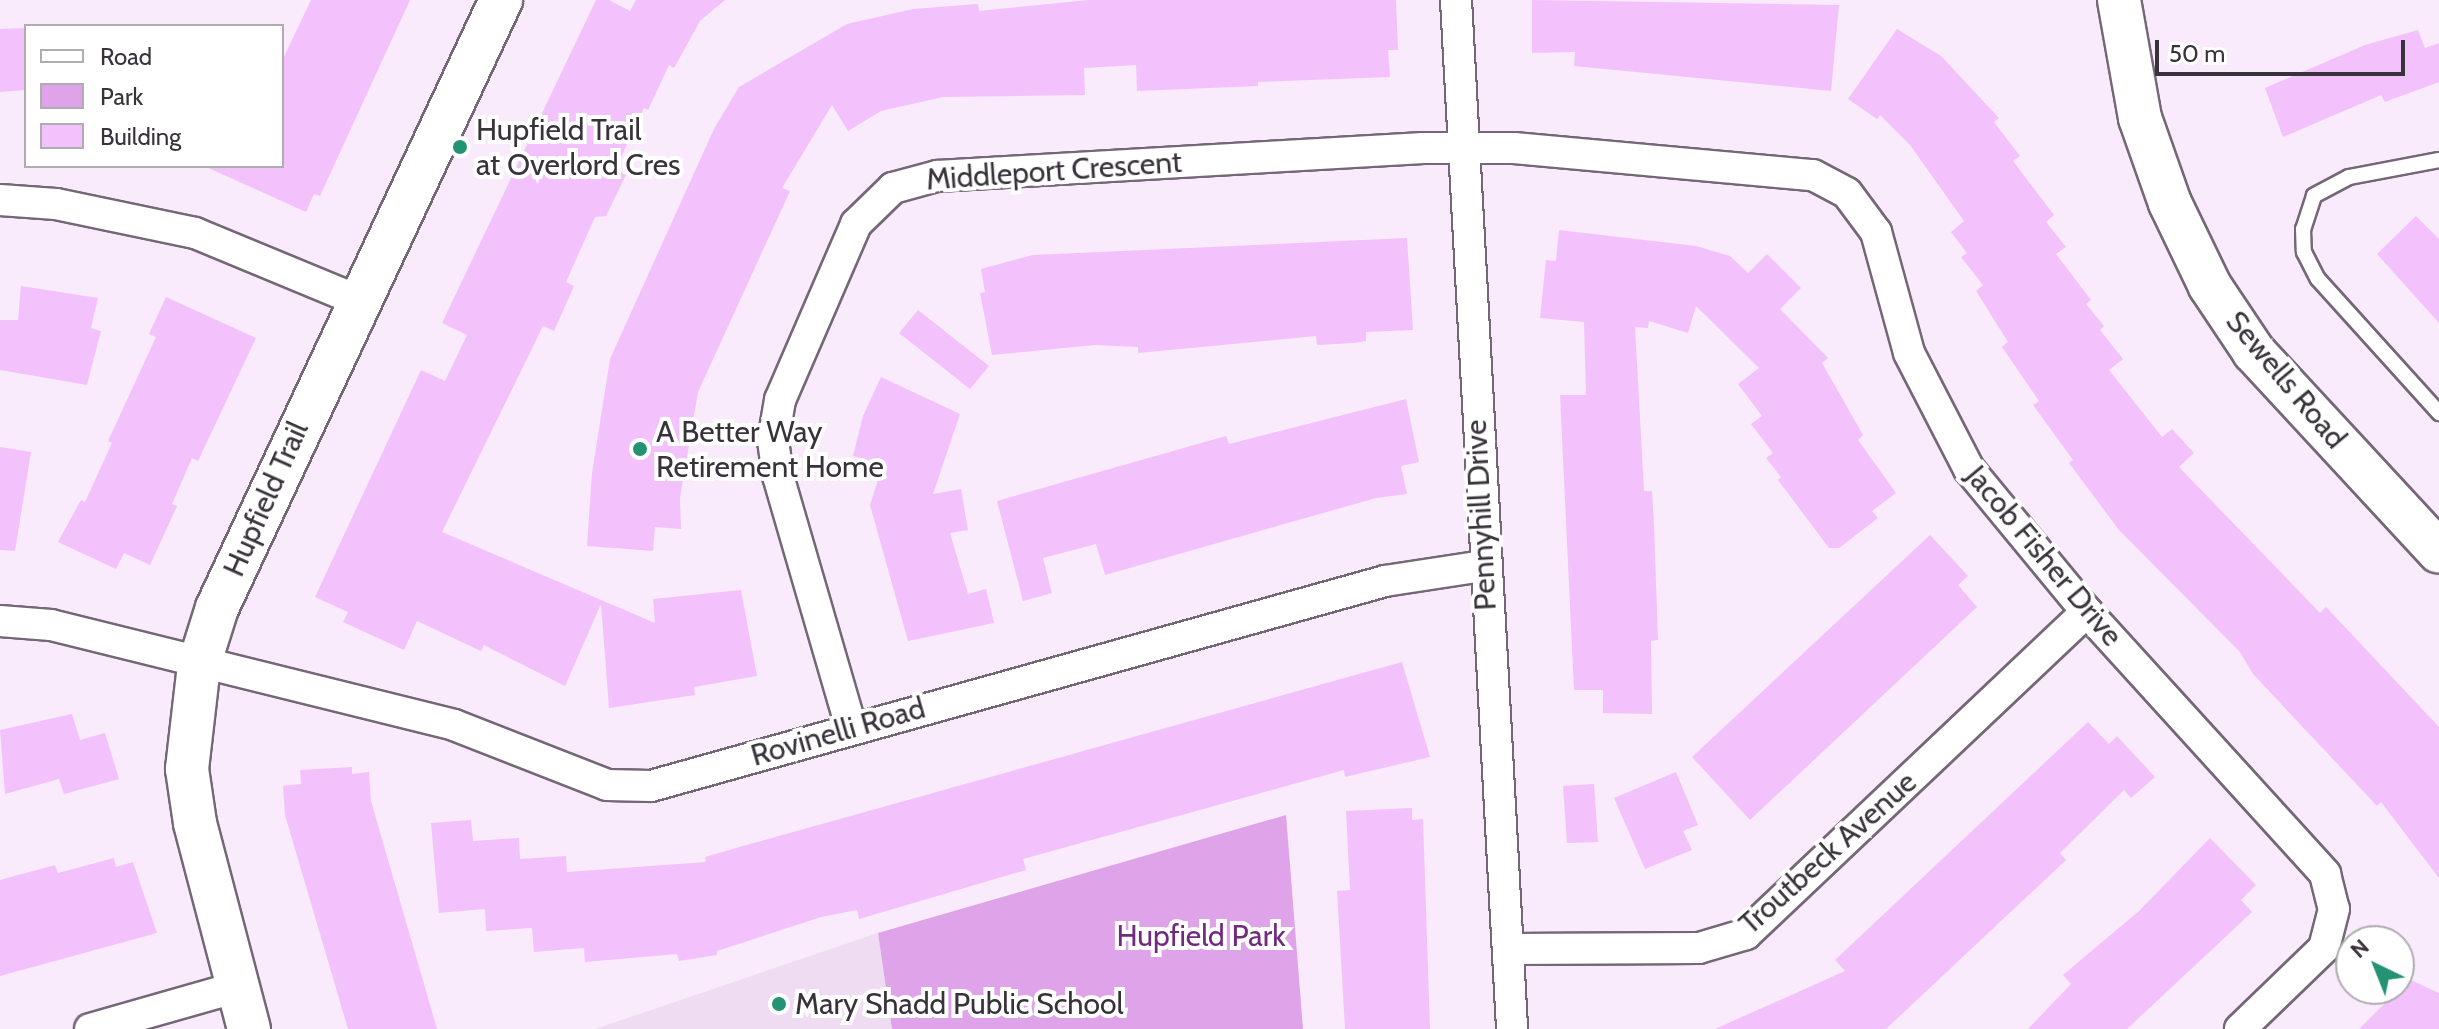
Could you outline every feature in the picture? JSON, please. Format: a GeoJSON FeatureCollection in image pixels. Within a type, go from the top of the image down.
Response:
{"type":"FeatureCollection","features":[{"type":"Feature","properties":{"kind":"street","name":"Hupfield Trail"},"geometry":{"type":"LineString","coordinates":[[249,1029],[195,823],[187,769],[199,665],[217,608],[357,300],[501,0]]}},
{"type":"Feature","properties":{"kind":"street","name":"Pennyhill Drive"},"geometry":{"type":"LineString","coordinates":[[1456,0],[1483,566],[1510,949],[1512,1029]]}},
{"type":"Feature","properties":{"kind":"street","name":"Sewells Road"},"geometry":{"type":"LineString","coordinates":[[2119,0],[2140,118],[2170,203],[2210,286],[2254,352],[2439,552]]}},
{"type":"Feature","properties":{"kind":"street","name":"Jacob Fisher Drive"},"geometry":{"type":"LineString","coordinates":[[1462,148],[1741,166],[1813,175],[1847,193],[1876,232],[1909,353],[1939,419],[2004,515],[2087,612],[2317,862],[2332,893],[2331,928],[2324,948],[2240,1029]]}},
{"type":"Feature","properties":{"kind":"street","name":"Middleport Crescent"},"geometry":{"type":"LineString","coordinates":[[851,727],[778,476],[773,441],[780,400],[866,210],[893,188],[937,176],[1462,148]]}},
{"type":"Feature","properties":{"kind":"street"},"geometry":{"type":"LineString","coordinates":[[0,200],[56,204],[195,233],[357,300]]}},
{"type":"Feature","properties":{"kind":"street","name":"Rovinelli Road"},"geometry":{"type":"LineString","coordinates":[[0,621],[51,625],[199,665],[454,725],[607,785],[651,786],[851,727],[1385,581],[1483,566]]}},
{"type":"Feature","properties":{"kind":"street","name":"Troutbeck Avenue"},"geometry":{"type":"LineString","coordinates":[[1510,949],[1699,948],[1746,934],[2087,612]]}},
{"type":"Feature","properties":{"kind":"street"},"geometry":{"type":"LineString","coordinates":[[90,1029],[237,987]]}},
{"type":"Feature","properties":{"kind":"lane"},"geometry":{"type":"LineString","coordinates":[[2439,160],[2349,177],[2314,196],[2303,229],[2304,252],[2318,279],[2439,413]]}},
{"type":"Feature","properties":{"kind":"shaded area","name":"Mary Shadd Public School"},"geometry":{"type":"Polygon","coordinates":[[[878,933],[892,1029],[595,1029],[878,933]]]}},
{"type":"Feature","properties":{"kind":"green space","name":"Hupfield Park"},"geometry":{"type":"Polygon","coordinates":[[[1286,815],[1303,1029],[892,1029],[878,933],[1286,815]]]}},
{"type":"Feature","properties":{"kind":"building"},"geometry":{"type":"Polygon","coordinates":[[[311,0],[410,0],[320,196],[314,194],[306,212],[208,168],[284,168],[284,57],[311,0]]]}},
{"type":"Feature","properties":{"kind":"building"},"geometry":{"type":"Polygon","coordinates":[[[596,0],[609,0],[630,11],[636,0],[725,0],[700,21],[674,68],[669,65],[648,110],[644,108],[615,170],[626,175],[606,216],[595,217],[566,282],[574,286],[554,331],[543,326],[442,532],[655,623],[653,599],[741,590],[757,676],[694,687],[695,695],[609,708],[601,604],[565,686],[484,645],[481,651],[417,621],[404,650],[343,622],[348,612],[315,597],[421,370],[445,381],[467,335],[442,323],[596,0]]]}},
{"type":"Feature","properties":{"kind":"building"},"geometry":{"type":"Polygon","coordinates":[[[1089,0],[1396,0],[1398,50],[1388,50],[1390,77],[1258,82],[1258,86],[1137,91],[1136,65],[1084,68],[1085,95],[943,97],[881,111],[848,131],[832,105],[782,188],[790,191],[698,392],[680,498],[681,529],[655,527],[653,551],[587,546],[592,473],[610,359],[714,129],[739,87],[847,24],[913,9],[978,4],[979,11],[1089,0]]]}},
{"type":"Feature","properties":{"kind":"building"},"geometry":{"type":"Polygon","coordinates":[[[1532,0],[1839,5],[1831,91],[1574,66],[1575,52],[1532,53],[1532,0]]]}},
{"type":"Feature","properties":{"kind":"building"},"geometry":{"type":"Polygon","coordinates":[[[24,28],[24,90],[0,92],[0,29],[24,28]]]}},
{"type":"Feature","properties":{"kind":"building"},"geometry":{"type":"Polygon","coordinates":[[[1897,29],[1941,56],[1999,118],[1994,122],[2020,156],[2013,161],[2054,215],[2046,222],[2066,247],[2056,254],[2091,300],[2086,304],[2104,326],[2100,330],[2123,359],[2109,370],[2162,437],[2172,429],[2194,453],[2179,467],[2320,613],[2326,607],[2439,727],[2439,878],[2381,802],[2377,806],[2253,674],[2240,652],[2119,530],[2069,463],[2073,460],[2033,405],[2039,401],[2002,347],[2008,342],[1976,291],[1983,285],[1961,257],[1967,253],[1951,232],[1964,221],[1910,145],[1880,115],[1877,119],[1848,99],[1897,29]]]}},
{"type":"Feature","properties":{"kind":"building"},"geometry":{"type":"Polygon","coordinates":[[[2418,30],[2425,48],[2439,43],[2439,82],[2385,102],[2381,95],[2283,137],[2265,88],[2365,45],[2418,30]]]}},
{"type":"Feature","properties":{"kind":"building"},"geometry":{"type":"Polygon","coordinates":[[[2416,216],[2439,239],[2439,323],[2377,254],[2416,216]]]}},
{"type":"Feature","properties":{"kind":"building"},"geometry":{"type":"Polygon","coordinates":[[[1559,230],[1696,246],[1730,256],[1748,273],[1767,254],[1801,288],[1780,309],[1828,358],[1822,363],[1863,435],[1858,440],[1896,493],[1872,511],[1878,518],[1839,548],[1829,548],[1778,480],[1781,477],[1766,458],[1773,453],[1751,424],[1762,416],[1738,384],[1759,368],[1696,306],[1688,333],[1649,321],[1648,328],[1635,327],[1644,491],[1652,491],[1654,525],[1658,640],[1651,641],[1652,714],[1603,713],[1603,690],[1574,690],[1560,395],[1586,395],[1584,322],[1540,318],[1546,260],[1556,261],[1559,230]]]}},
{"type":"Feature","properties":{"kind":"building"},"geometry":{"type":"Polygon","coordinates":[[[1407,238],[1413,330],[1366,332],[1366,341],[1354,343],[1317,345],[1316,336],[1138,353],[1138,347],[1095,345],[992,355],[980,293],[985,292],[981,269],[1033,255],[1407,238]]]}},
{"type":"Feature","properties":{"kind":"building"},"geometry":{"type":"Polygon","coordinates":[[[21,286],[98,298],[91,328],[101,331],[87,385],[0,370],[0,320],[18,320],[21,286]]]}},
{"type":"Feature","properties":{"kind":"building"},"geometry":{"type":"Polygon","coordinates":[[[166,297],[256,338],[198,461],[192,458],[172,504],[177,506],[150,565],[124,553],[116,569],[58,542],[81,500],[85,502],[112,443],[108,441],[156,337],[149,334],[166,297]]]}},
{"type":"Feature","properties":{"kind":"building"},"geometry":{"type":"Polygon","coordinates":[[[918,310],[989,366],[970,389],[899,333],[918,310]]]}},
{"type":"Feature","properties":{"kind":"building"},"geometry":{"type":"Polygon","coordinates":[[[881,377],[960,414],[933,494],[961,489],[968,530],[950,533],[968,594],[986,589],[994,623],[908,641],[870,505],[883,464],[853,456],[863,416],[881,377]]]}},
{"type":"Feature","properties":{"kind":"building"},"geometry":{"type":"Polygon","coordinates":[[[1406,399],[1419,462],[1401,466],[1407,494],[1376,498],[1105,575],[1096,544],[1043,558],[1052,593],[1023,601],[997,501],[1226,436],[1229,444],[1406,399]]]}},
{"type":"Feature","properties":{"kind":"building"},"geometry":{"type":"Polygon","coordinates":[[[0,447],[31,452],[15,551],[0,550],[0,447]]]}},
{"type":"Feature","properties":{"kind":"building"},"geometry":{"type":"Polygon","coordinates":[[[1930,535],[1968,576],[1958,585],[1977,607],[1750,820],[1692,757],[1930,535]]]}},
{"type":"Feature","properties":{"kind":"building"},"geometry":{"type":"Polygon","coordinates":[[[1402,662],[1430,757],[1345,777],[1344,770],[1023,859],[1026,870],[859,919],[857,910],[821,917],[717,951],[717,955],[679,961],[677,954],[585,962],[584,948],[534,952],[532,928],[486,931],[485,909],[439,913],[431,823],[471,820],[473,841],[519,838],[520,859],[566,856],[567,872],[706,862],[705,857],[743,846],[1402,662]]]}},
{"type":"Feature","properties":{"kind":"building"},"geometry":{"type":"Polygon","coordinates":[[[72,714],[80,740],[105,733],[119,779],[64,794],[59,779],[5,794],[0,730],[72,714]]]}},
{"type":"Feature","properties":{"kind":"building"},"geometry":{"type":"Polygon","coordinates":[[[2088,722],[2109,744],[2117,736],[2155,777],[2131,798],[2124,790],[2060,853],[2066,860],[1886,1029],[1715,1029],[1845,971],[1835,960],[2088,722]]]}},
{"type":"Feature","properties":{"kind":"building"},"geometry":{"type":"Polygon","coordinates":[[[352,767],[352,774],[369,772],[371,801],[437,1029],[348,1029],[285,815],[283,786],[301,784],[300,770],[352,767]]]}},
{"type":"Feature","properties":{"kind":"building"},"geometry":{"type":"Polygon","coordinates":[[[1676,772],[1698,825],[1683,831],[1692,850],[1645,869],[1614,798],[1676,772]]]}},
{"type":"Feature","properties":{"kind":"building"},"geometry":{"type":"Polygon","coordinates":[[[1594,784],[1598,842],[1567,843],[1563,786],[1594,784]]]}},
{"type":"Feature","properties":{"kind":"building"},"geometry":{"type":"Polygon","coordinates":[[[1412,808],[1412,820],[1423,819],[1430,1029],[1345,1029],[1337,891],[1350,890],[1346,811],[1412,808]]]}},
{"type":"Feature","properties":{"kind":"building"},"geometry":{"type":"Polygon","coordinates":[[[2210,838],[2256,885],[2241,900],[2252,912],[2127,1029],[2028,1029],[2071,984],[2063,975],[2139,911],[2210,838]]]}},
{"type":"Feature","properties":{"kind":"building"},"geometry":{"type":"Polygon","coordinates":[[[114,858],[116,867],[133,862],[157,933],[0,976],[0,880],[55,865],[58,873],[114,858]]]}},
{"type":"Feature","properties":{"kind":"building"},"geometry":{"type":"Polygon","coordinates":[[[2415,982],[2439,993],[2439,1029],[2359,1029],[2383,1005],[2415,1005],[2415,982]]]}},
{"type":"Feature","properties":{"kind":"place","name":"Hupfield Trail at Overlord Cres"},"geometry":{"type":"Point","coordinates":[460,147]}},
{"type":"Feature","properties":{"kind":"place","name":"A Better Way Retirement Home"},"geometry":{"type":"Point","coordinates":[640,449]}},
{"type":"Feature","properties":{"kind":"place","name":"Mary Shadd Public School"},"geometry":{"type":"Point","coordinates":[779,1004]}}]}
